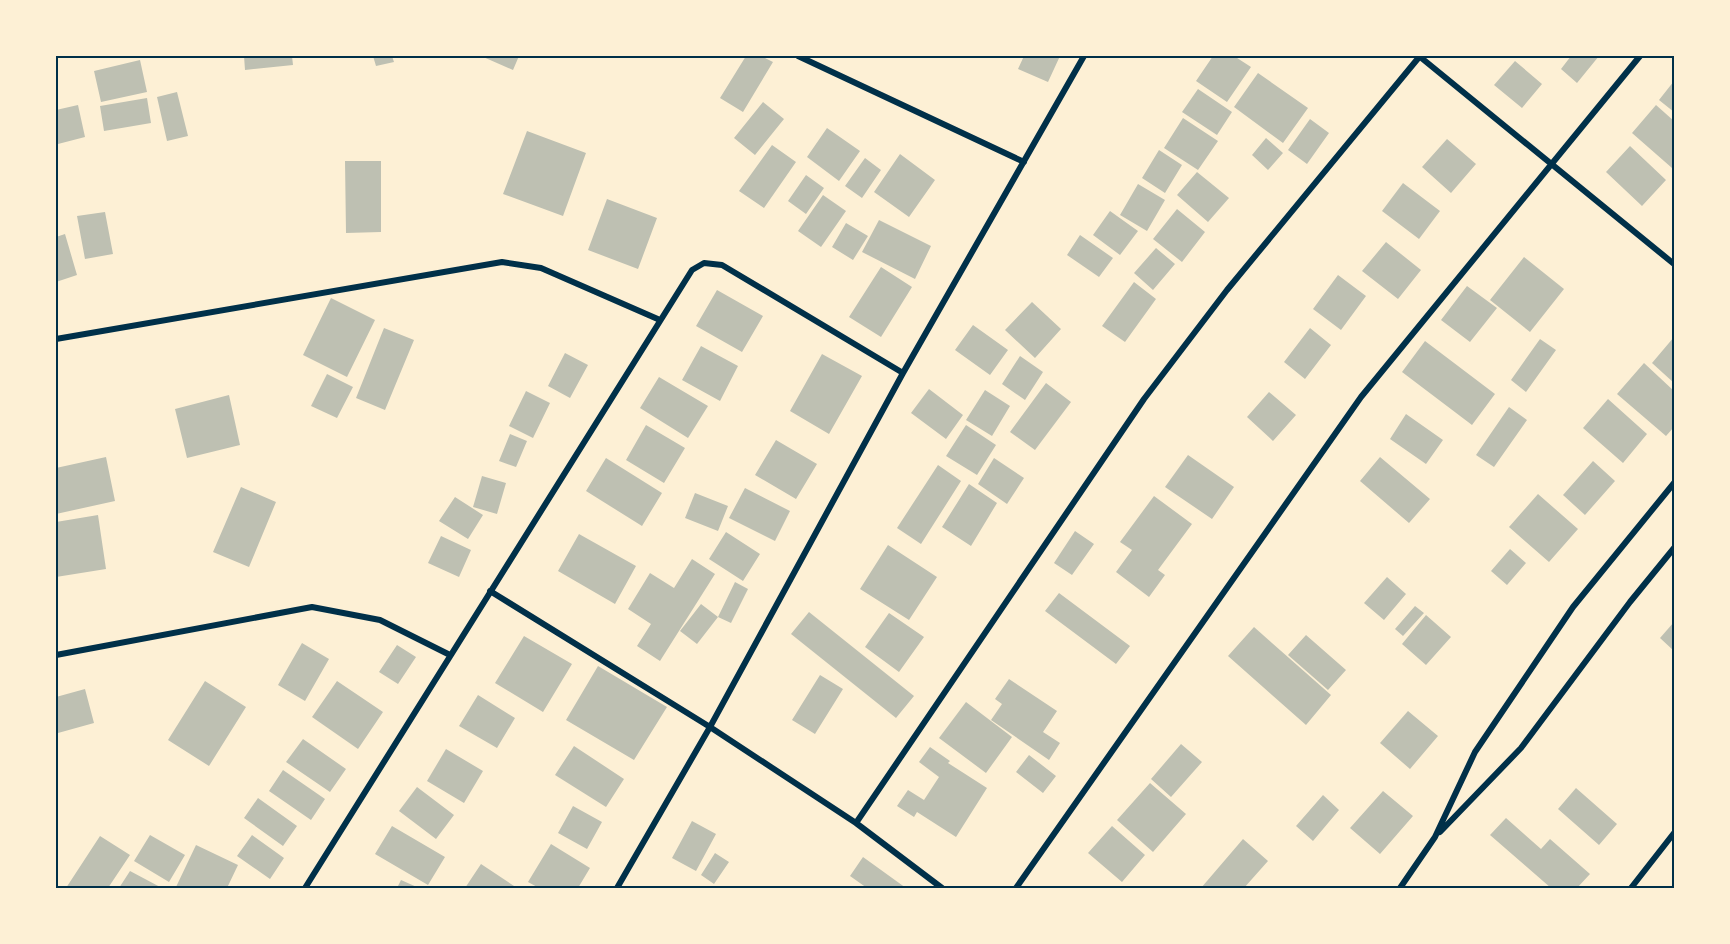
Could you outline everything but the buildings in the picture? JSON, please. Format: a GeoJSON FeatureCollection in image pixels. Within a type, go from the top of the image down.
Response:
{"type":"FeatureCollection","features":[{"type":"Feature","properties":{"kind":"street"},"geometry":{"type":"LineString","coordinates":[[798,56],[1024,162]]}},
{"type":"Feature","properties":{"kind":"street"},"geometry":{"type":"LineString","coordinates":[[617,888],[710,727],[903,373],[1084,56]]}},
{"type":"Feature","properties":{"kind":"street"},"geometry":{"type":"LineString","coordinates":[[856,823],[1144,399],[1227,290],[1420,56],[1674,264]]}},
{"type":"Feature","properties":{"kind":"street"},"geometry":{"type":"LineString","coordinates":[[1016,888],[1361,397],[1641,56]]}},
{"type":"Feature","properties":{"kind":"street"},"geometry":{"type":"LineString","coordinates":[[56,339],[502,262],[541,267],[660,320]]}},
{"type":"Feature","properties":{"kind":"street"},"geometry":{"type":"LineString","coordinates":[[305,888],[692,270],[704,263],[723,265],[903,373]]}},
{"type":"Feature","properties":{"kind":"street"},"geometry":{"type":"LineString","coordinates":[[1400,888],[1435,837],[1475,752],[1566,617],[1674,483]]}},
{"type":"Feature","properties":{"kind":"street"},"geometry":{"type":"LineString","coordinates":[[1435,837],[1521,748],[1630,602],[1674,548]]}},
{"type":"Feature","properties":{"kind":"street"},"geometry":{"type":"LineString","coordinates":[[490,591],[710,727],[856,823],[942,888]]}},
{"type":"Feature","properties":{"kind":"street"},"geometry":{"type":"LineString","coordinates":[[56,655],[312,607],[380,620],[450,655]]}},
{"type":"Feature","properties":{"kind":"street"},"geometry":{"type":"LineString","coordinates":[[1631,888],[1674,833]]}}]}
